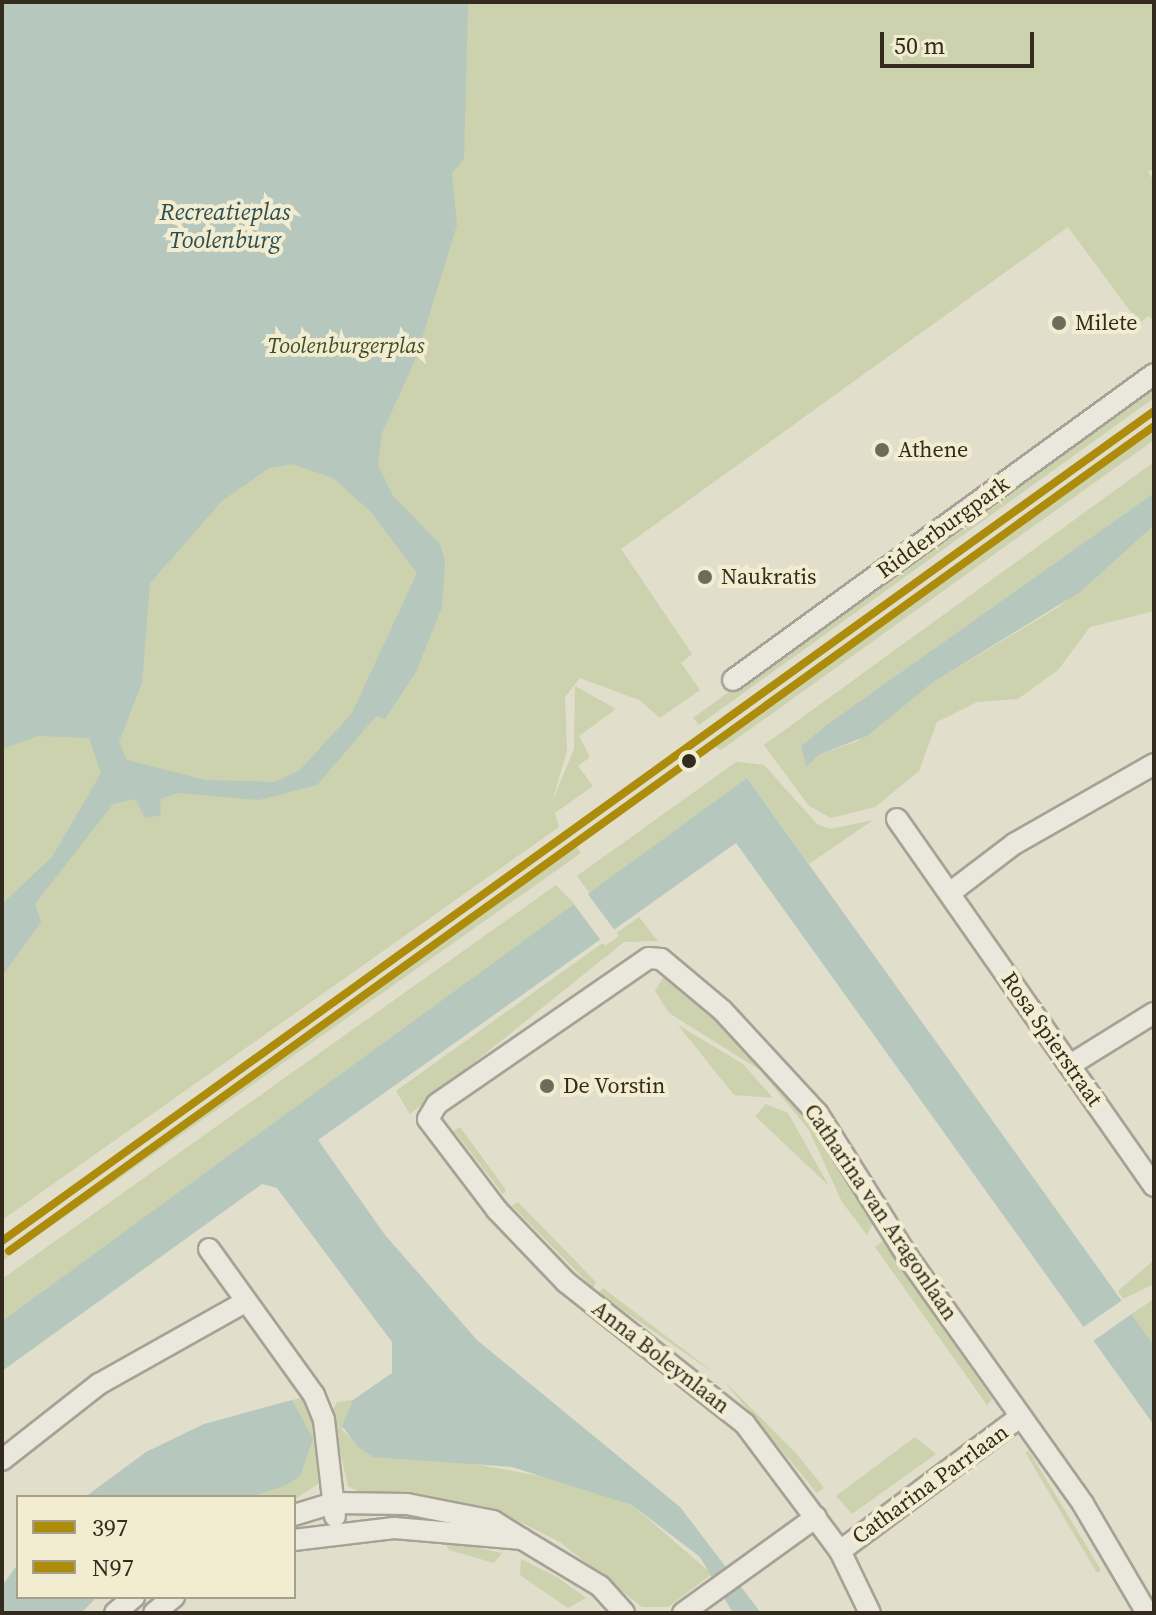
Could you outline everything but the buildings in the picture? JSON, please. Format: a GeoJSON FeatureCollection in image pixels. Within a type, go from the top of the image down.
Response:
{"type":"FeatureCollection","features":[{"type":"Feature","properties":{"kind":"street","name":"Ridderburgpark"},"geometry":{"type":"LineString","coordinates":[[733,680],[1154,374]]}},
{"type":"Feature","properties":{"kind":"street"},"geometry":{"type":"LineString","coordinates":[[951,892],[1014,844],[1154,764]]}},
{"type":"Feature","properties":{"kind":"street","name":"Rosa Spierstraat"},"geometry":{"type":"LineString","coordinates":[[897,819],[1154,1186]]}},
{"type":"Feature","properties":{"kind":"street","name":"Catharina van Aragonlaan"},"geometry":{"type":"LineString","coordinates":[[428,1119],[437,1104],[632,964],[661,959],[749,1036],[818,1114],[1020,1417],[1083,1504],[1147,1613]]}},
{"type":"Feature","properties":{"kind":"street"},"geometry":{"type":"LineString","coordinates":[[1070,1065],[1154,1013]]}},
{"type":"Feature","properties":{"kind":"street","name":"Anna Boleynlaan"},"geometry":{"type":"LineString","coordinates":[[428,1119],[497,1210],[566,1282],[745,1424],[840,1551],[870,1613]]}},
{"type":"Feature","properties":{"kind":"street"},"geometry":{"type":"LineString","coordinates":[[209,1249],[314,1395],[324,1420],[337,1532]]}},
{"type":"Feature","properties":{"kind":"street"},"geometry":{"type":"LineString","coordinates":[[2,1460],[99,1384],[245,1302]]}},
{"type":"Feature","properties":{"kind":"street","name":"Catharina Parrlaan"},"geometry":{"type":"LineString","coordinates":[[840,1551],[1020,1417]]}},
{"type":"Feature","properties":{"kind":"street"},"geometry":{"type":"LineString","coordinates":[[296,1514],[333,1503],[452,1510],[493,1521],[600,1586],[624,1613]]}},
{"type":"Feature","properties":{"kind":"street"},"geometry":{"type":"LineString","coordinates":[[683,1613],[816,1517]]}},
{"type":"Feature","properties":{"kind":"street"},"geometry":{"type":"LineString","coordinates":[[296,1540],[337,1532],[441,1529],[522,1539]]}},
{"type":"Feature","properties":{"kind":"street"},"geometry":{"type":"LineString","coordinates":[[115,1613],[132,1599]]}},
{"type":"Feature","properties":{"kind":"street"},"geometry":{"type":"LineString","coordinates":[[154,1613],[172,1599]]}},
{"type":"Feature","properties":{"kind":"green space","name":"Toolenburgerplas"},"geometry":{"type":"Polygon","coordinates":[[[2,2],[1154,2],[1154,168],[1148,172],[1154,181],[1154,322],[1149,316],[1139,323],[1068,227],[621,549],[692,654],[681,663],[700,690],[660,718],[639,700],[580,678],[565,697],[567,751],[552,802],[574,749],[575,686],[616,709],[579,736],[590,757],[578,766],[593,786],[555,813],[559,827],[2,1220],[2,2]]]}},
{"type":"Feature","properties":{"kind":"green space"},"geometry":{"type":"Polygon","coordinates":[[[1154,382],[1154,398],[699,725],[693,718],[1154,382]]]}},
{"type":"Feature","properties":{"kind":"green space"},"geometry":{"type":"Polygon","coordinates":[[[1154,424],[1154,440],[721,750],[709,743],[1154,424]]]}},
{"type":"Feature","properties":{"kind":"green space"},"geometry":{"type":"Polygon","coordinates":[[[1154,462],[1154,493],[825,726],[801,746],[806,767],[820,754],[858,741],[932,683],[1060,606],[1154,525],[1154,611],[1090,627],[1058,670],[1018,699],[977,702],[937,722],[919,771],[875,807],[831,818],[809,806],[764,745],[1154,462]]]}},
{"type":"Feature","properties":{"kind":"green space"},"geometry":{"type":"Polygon","coordinates":[[[736,762],[764,765],[817,824],[830,829],[873,820],[809,864],[747,778],[590,894],[577,876],[736,762]]]}},
{"type":"Feature","properties":{"kind":"green space"},"geometry":{"type":"Polygon","coordinates":[[[576,846],[581,853],[2,1261],[2,1252],[576,846]]]}},
{"type":"Feature","properties":{"kind":"green space"},"geometry":{"type":"Polygon","coordinates":[[[556,885],[575,904],[2,1321],[2,1279],[556,885]]]}},
{"type":"Feature","properties":{"kind":"green space"},"geometry":{"type":"Polygon","coordinates":[[[639,917],[658,941],[624,942],[410,1114],[396,1091],[639,917]]]}},
{"type":"Feature","properties":{"kind":"green space"},"geometry":{"type":"Polygon","coordinates":[[[666,973],[746,1041],[810,1117],[884,1229],[873,1223],[867,1235],[842,1202],[809,1130],[760,1070],[669,1013],[655,991],[666,973]]]}},
{"type":"Feature","properties":{"kind":"green space"},"geometry":{"type":"Polygon","coordinates":[[[678,1025],[743,1064],[773,1098],[734,1095],[678,1025]]]}},
{"type":"Feature","properties":{"kind":"green space"},"geometry":{"type":"Polygon","coordinates":[[[766,1104],[788,1113],[829,1186],[755,1116],[766,1104]]]}},
{"type":"Feature","properties":{"kind":"green space"},"geometry":{"type":"Polygon","coordinates":[[[460,1127],[506,1190],[503,1194],[454,1131],[460,1127]]]}},
{"type":"Feature","properties":{"kind":"green space"},"geometry":{"type":"Polygon","coordinates":[[[518,1202],[596,1282],[593,1288],[512,1206],[518,1202]]]}},
{"type":"Feature","properties":{"kind":"green space"},"geometry":{"type":"Polygon","coordinates":[[[883,1241],[992,1399],[987,1405],[875,1247],[883,1241]]]}},
{"type":"Feature","properties":{"kind":"green space"},"geometry":{"type":"Polygon","coordinates":[[[1154,1260],[1154,1284],[1123,1299],[1118,1291],[1154,1260]]]}},
{"type":"Feature","properties":{"kind":"green space"},"geometry":{"type":"Polygon","coordinates":[[[603,1288],[708,1368],[711,1371],[598,1293],[603,1288]]]}},
{"type":"Feature","properties":{"kind":"green space"},"geometry":{"type":"Polygon","coordinates":[[[1154,1299],[1154,1346],[1130,1315],[1154,1299]]]}},
{"type":"Feature","properties":{"kind":"green space"},"geometry":{"type":"Polygon","coordinates":[[[723,1380],[795,1452],[824,1488],[817,1493],[723,1380]]]}},
{"type":"Feature","properties":{"kind":"green space"},"geometry":{"type":"Polygon","coordinates":[[[302,1398],[312,1412],[319,1483],[296,1499],[296,1495],[252,1495],[312,1439],[292,1400],[302,1398]]]}},
{"type":"Feature","properties":{"kind":"green space"},"geometry":{"type":"Polygon","coordinates":[[[353,1400],[342,1430],[373,1457],[446,1459],[563,1480],[632,1505],[712,1574],[668,1607],[642,1607],[560,1542],[508,1516],[442,1500],[363,1494],[348,1486],[331,1413],[337,1402],[353,1400]]]}},
{"type":"Feature","properties":{"kind":"green space"},"geometry":{"type":"Polygon","coordinates":[[[915,1437],[936,1454],[852,1514],[836,1496],[915,1437]]]}},
{"type":"Feature","properties":{"kind":"green space"},"geometry":{"type":"Polygon","coordinates":[[[1029,1451],[1101,1570],[1097,1573],[1025,1452],[1029,1451]]]}},
{"type":"Feature","properties":{"kind":"green space"},"geometry":{"type":"Polygon","coordinates":[[[444,1541],[502,1553],[494,1563],[449,1550],[444,1541]]]}},
{"type":"Feature","properties":{"kind":"green space"},"geometry":{"type":"Polygon","coordinates":[[[521,1559],[557,1577],[586,1598],[568,1608],[520,1575],[521,1559]]]}},
{"type":"Feature","properties":{"kind":"water","name":"Recreatieplas Toolenburg"},"geometry":{"type":"Polygon","coordinates":[[[2,2],[468,2],[464,159],[452,173],[457,225],[416,358],[382,433],[378,465],[393,496],[440,544],[445,561],[442,607],[416,672],[385,719],[376,716],[317,785],[259,800],[178,793],[160,799],[161,815],[145,818],[135,799],[113,804],[35,904],[41,922],[2,976],[2,904],[52,857],[101,773],[89,738],[38,736],[2,749],[2,2]],[[292,464],[269,468],[222,501],[150,583],[142,683],[119,742],[127,760],[205,780],[275,782],[300,770],[352,713],[417,573],[371,512],[333,478],[292,464]]]}},
{"type":"Feature","properties":{"kind":"water"},"geometry":{"type":"Polygon","coordinates":[[[1154,493],[1154,525],[1080,592],[932,683],[867,736],[820,754],[806,767],[801,746],[825,726],[1154,493]]]}},
{"type":"Feature","properties":{"kind":"water"},"geometry":{"type":"Polygon","coordinates":[[[747,778],[1154,1346],[1154,1425],[736,843],[318,1140],[385,1235],[477,1340],[680,1507],[761,1613],[733,1613],[700,1557],[632,1505],[512,1467],[373,1457],[358,1447],[342,1426],[353,1400],[392,1373],[392,1342],[277,1188],[262,1184],[2,1371],[2,1321],[747,778]]]}},
{"type":"Feature","properties":{"kind":"water"},"geometry":{"type":"Polygon","coordinates":[[[292,1400],[313,1439],[300,1476],[286,1485],[256,1495],[88,1495],[146,1452],[204,1424],[292,1400]]]}},
{"type":"Feature","properties":{"kind":"water"},"geometry":{"type":"Polygon","coordinates":[[[16,1567],[16,1599],[95,1599],[81,1613],[2,1613],[2,1586],[16,1567]]]}},
{"type":"Feature","properties":{"kind":"pier"},"geometry":{"type":"Polygon","coordinates":[[[587,893],[619,936],[605,946],[573,903],[587,893]]]}},
{"type":"Feature","properties":{"kind":"pier"},"geometry":{"type":"Polygon","coordinates":[[[1127,1297],[1133,1313],[1089,1344],[1079,1330],[1127,1297]]]}},
{"type":"Feature","properties":{"kind":"transit line","name":"397"},"geometry":{"type":"LineString","coordinates":[[2,1241],[1154,411]]}},
{"type":"Feature","properties":{"kind":"transit line","name":"N97"},"geometry":{"type":"LineString","coordinates":[[9,1251],[1154,426]]}},
{"type":"Feature","properties":{"kind":"place","name":"Milete"},"geometry":{"type":"Point","coordinates":[1059,323]}},
{"type":"Feature","properties":{"kind":"place","name":"Athene"},"geometry":{"type":"Point","coordinates":[882,450]}},
{"type":"Feature","properties":{"kind":"place","name":"Naukratis"},"geometry":{"type":"Point","coordinates":[705,577]}},
{"type":"Feature","properties":{"kind":"place","name":"De Vorstin"},"geometry":{"type":"Point","coordinates":[547,1086]}}]}
